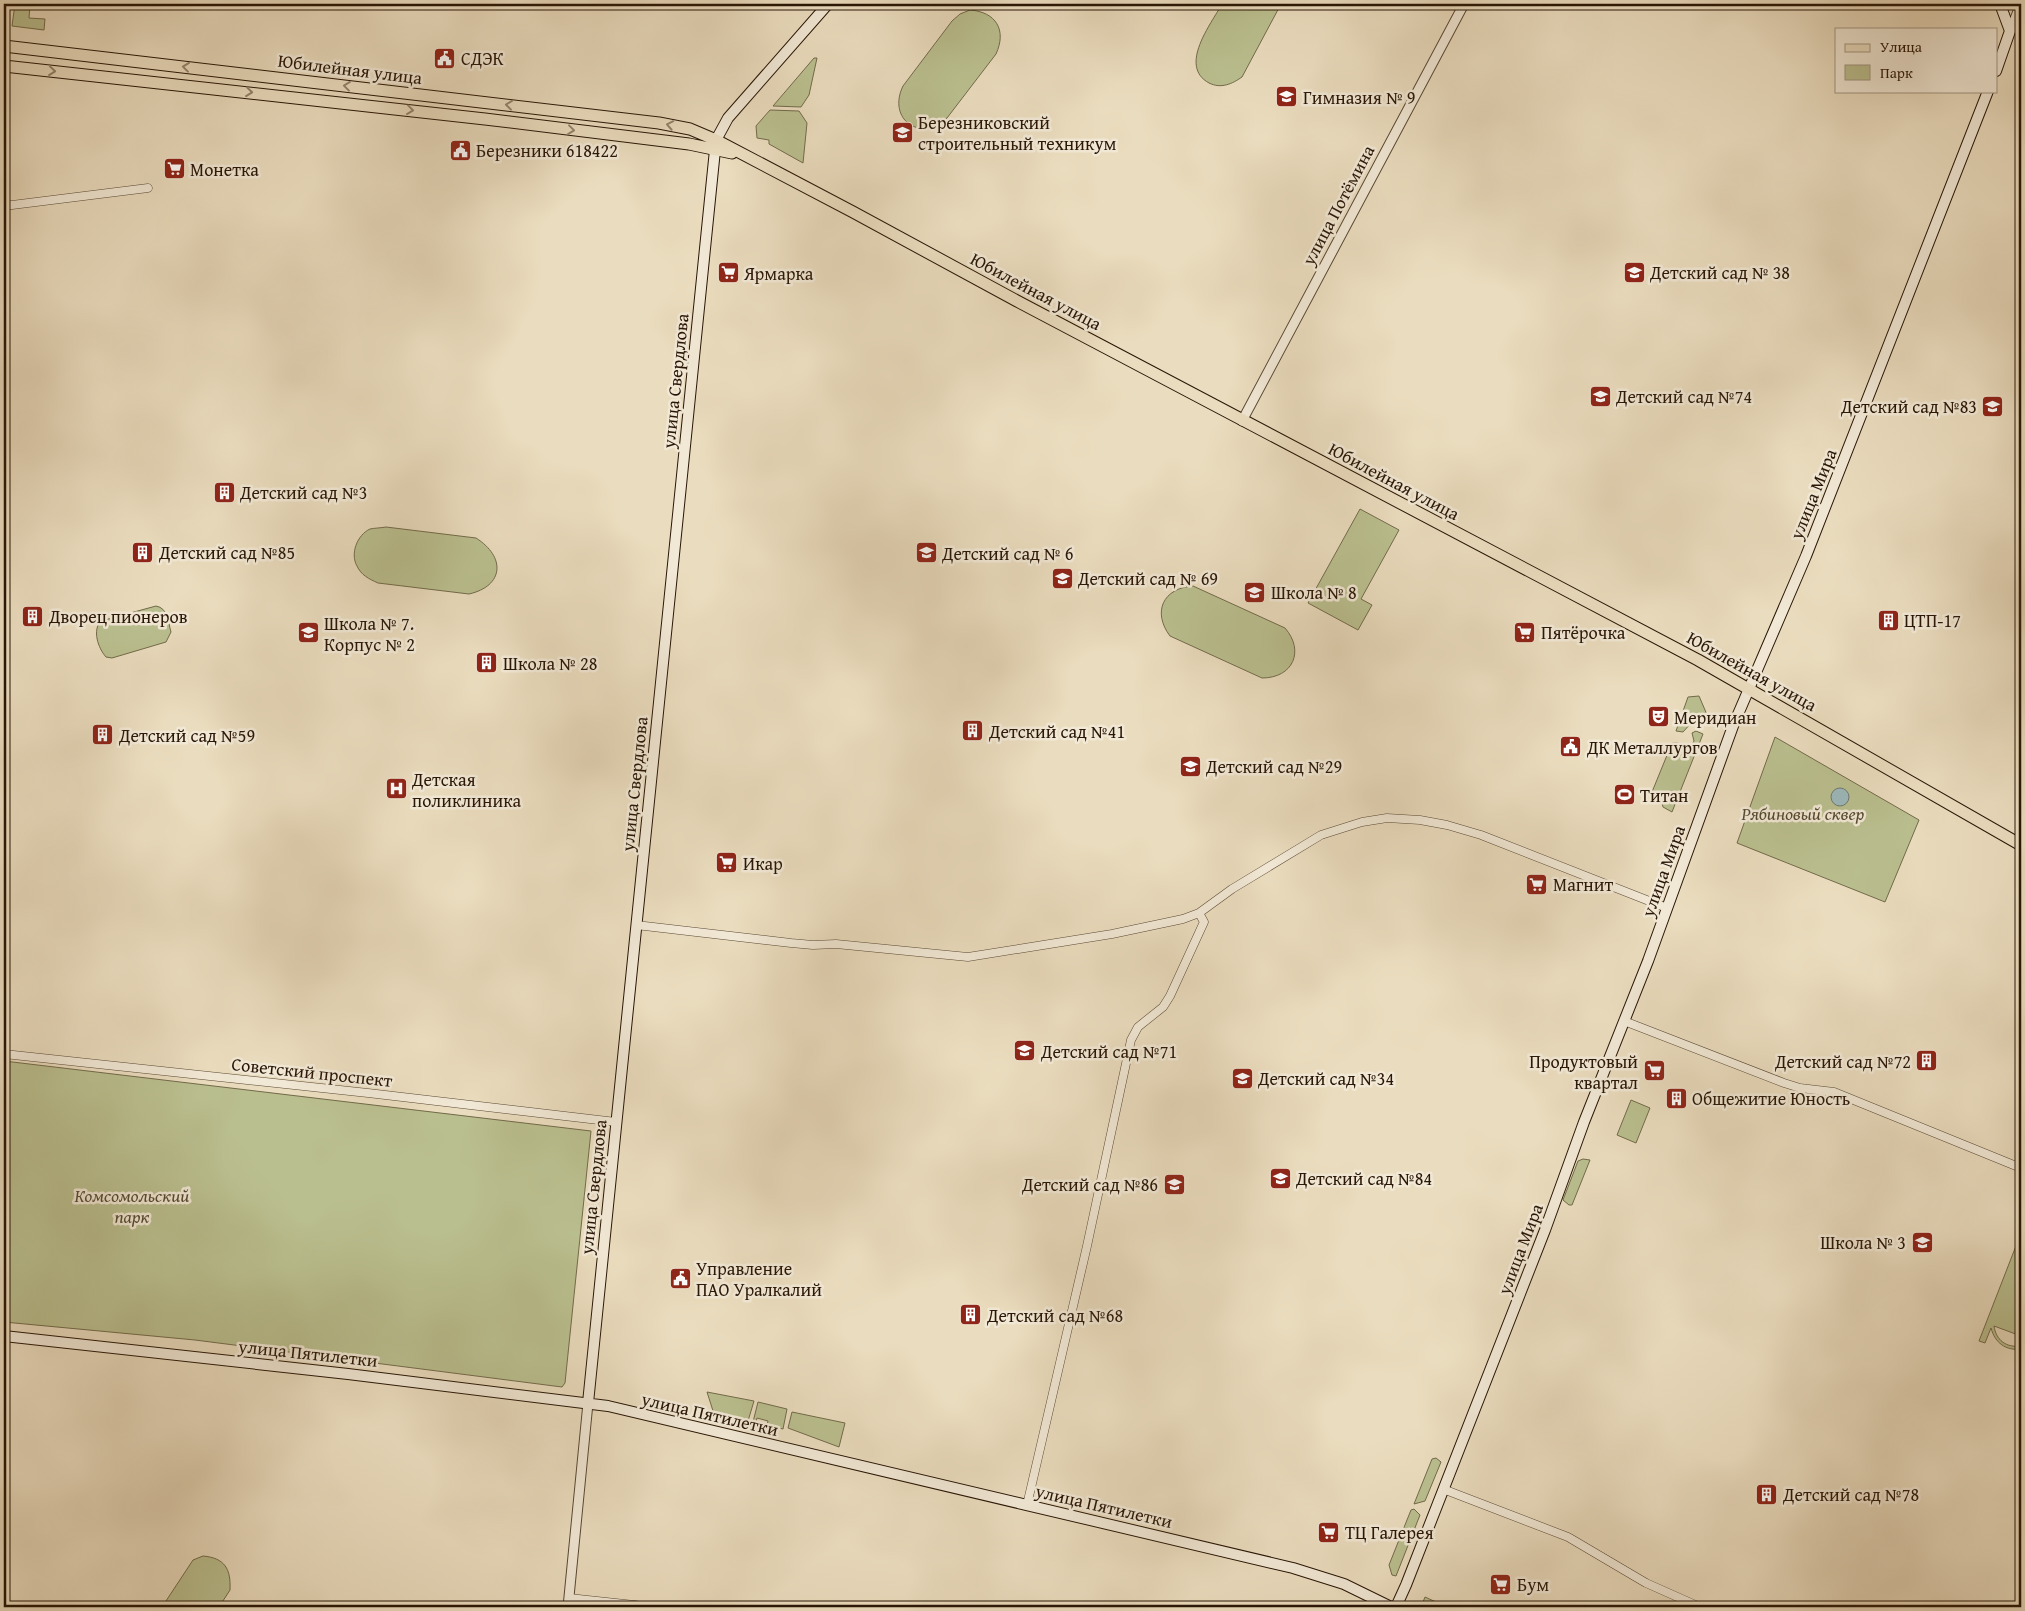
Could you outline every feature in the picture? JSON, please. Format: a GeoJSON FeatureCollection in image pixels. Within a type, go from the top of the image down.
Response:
{"type":"FeatureCollection","features":[{"type":"Feature","properties":{"kind":"main road","name":"улица Свердлова"},"geometry":{"type":"LineString","coordinates":[[588,1403],[716,145],[728,118],[828,4]]}},
{"type":"Feature","properties":{"kind":"main road"},"geometry":{"type":"LineString","coordinates":[[1998,65],[2010,31],[2000,4]]}},
{"type":"Feature","properties":{"kind":"main road","name":"Юбилейная улица"},"geometry":{"type":"LineString","coordinates":[[4,46],[659,122],[690,129],[716,145]]}},
{"type":"Feature","properties":{"kind":"main road","name":"Юбилейная улица"},"geometry":{"type":"LineString","coordinates":[[4,66],[716,145],[746,155],[1242,421],[1698,660],[2021,845]]}},
{"type":"Feature","properties":{"kind":"main road","name":"улица Мира"},"geometry":{"type":"LineString","coordinates":[[1396,1607],[1545,1230],[1570,1158],[1667,908],[1733,726],[1810,547],[1988,92]]}},
{"type":"Feature","properties":{"kind":"main road","name":"улица Пятилетки"},"geometry":{"type":"LineString","coordinates":[[4,1336],[588,1403],[1292,1568],[1344,1584],[1385,1606]]}},
{"type":"Feature","properties":{"kind":"street","name":"улица Потёмина"},"geometry":{"type":"LineString","coordinates":[[1242,421],[1464,4]]}},
{"type":"Feature","properties":{"kind":"street"},"geometry":{"type":"LineString","coordinates":[[2010,31],[2021,4]]}},
{"type":"Feature","properties":{"kind":"street"},"geometry":{"type":"LineString","coordinates":[[4,206],[148,188]]}},
{"type":"Feature","properties":{"kind":"street"},"geometry":{"type":"LineString","coordinates":[[636,925],[791,943],[846,945],[968,957],[1112,934],[1183,919],[1199,913],[1232,889],[1320,835],[1362,822],[1387,818],[1420,820],[1447,825],[1481,835],[1667,908]]}},
{"type":"Feature","properties":{"kind":"street"},"geometry":{"type":"LineString","coordinates":[[1028,1505],[1132,1040],[1138,1027],[1163,1007],[1170,996],[1204,922],[1199,913]]}},
{"type":"Feature","properties":{"kind":"street"},"geometry":{"type":"LineString","coordinates":[[1624,1021],[1784,1083],[1800,1088],[1834,1092],[2021,1168]]}},
{"type":"Feature","properties":{"kind":"street","name":"Советский проспект"},"geometry":{"type":"LineString","coordinates":[[4,1054],[368,1092],[616,1122]]}},
{"type":"Feature","properties":{"kind":"street","name":"улица Свердлова"},"geometry":{"type":"LineString","coordinates":[[568,1602],[588,1403]]}},
{"type":"Feature","properties":{"kind":"street"},"geometry":{"type":"LineString","coordinates":[[1443,1489],[1568,1537],[1646,1583],[1700,1607]]}},
{"type":"Feature","properties":{"kind":"street"},"geometry":{"type":"LineString","coordinates":[[568,1602],[653,1607]]}},
{"type":"Feature","properties":{"kind":"green space"},"geometry":{"type":"Polygon","coordinates":[[[15,4],[30,5],[29,18],[45,19],[44,30],[12,26],[15,4]]]}},
{"type":"Feature","properties":{"kind":"green space"},"geometry":{"type":"Polygon","coordinates":[[[1222,4],[1281,4],[1242,77],[1230,84],[1218,86],[1209,83],[1200,76],[1196,66],[1200,45],[1205,33],[1222,4]]]}},
{"type":"Feature","properties":{"kind":"green space"},"geometry":{"type":"Polygon","coordinates":[[[970,10],[987,14],[997,24],[1000,37],[996,54],[947,118],[937,125],[917,128],[909,124],[899,108],[899,98],[903,86],[952,21],[960,14],[970,10]]]}},
{"type":"Feature","properties":{"kind":"green space"},"geometry":{"type":"Polygon","coordinates":[[[814,58],[817,58],[809,95],[801,107],[773,106],[814,58]]]}},
{"type":"Feature","properties":{"kind":"green space"},"geometry":{"type":"Polygon","coordinates":[[[770,110],[799,111],[807,123],[803,163],[769,144],[769,140],[757,138],[756,126],[770,110]]]}},
{"type":"Feature","properties":{"kind":"green space"},"geometry":{"type":"Polygon","coordinates":[[[1360,509],[1399,530],[1361,599],[1372,605],[1358,630],[1308,603],[1360,509]]]}},
{"type":"Feature","properties":{"kind":"green space"},"geometry":{"type":"Polygon","coordinates":[[[386,527],[476,538],[486,546],[496,562],[495,578],[481,590],[469,594],[378,583],[361,572],[354,556],[358,540],[365,532],[370,529],[386,527]]]}},
{"type":"Feature","properties":{"kind":"green space"},"geometry":{"type":"Polygon","coordinates":[[[1193,586],[1285,628],[1294,646],[1293,662],[1281,673],[1273,677],[1262,678],[1170,636],[1162,618],[1161,610],[1164,603],[1174,591],[1193,586]]]}},
{"type":"Feature","properties":{"kind":"green space"},"geometry":{"type":"Polygon","coordinates":[[[156,606],[165,612],[168,620],[171,632],[166,642],[112,658],[106,657],[97,639],[97,629],[101,621],[156,606]]]}},
{"type":"Feature","properties":{"kind":"green space"},"geometry":{"type":"Polygon","coordinates":[[[1699,696],[1708,717],[1705,723],[1692,722],[1683,732],[1676,731],[1688,697],[1699,696]]]}},
{"type":"Feature","properties":{"kind":"green space"},"geometry":{"type":"Polygon","coordinates":[[[1696,731],[1703,734],[1672,812],[1663,807],[1660,796],[1652,792],[1672,743],[1678,743],[1684,748],[1691,746],[1694,741],[1692,733],[1696,731]]]}},
{"type":"Feature","properties":{"kind":"green space","name":"Рябиновый сквер"},"geometry":{"type":"Polygon","coordinates":[[[1775,737],[1919,820],[1885,902],[1737,843],[1775,737]]]}},
{"type":"Feature","properties":{"kind":"green space","name":"Комсомольский парк"},"geometry":{"type":"Polygon","coordinates":[[[4,1061],[591,1131],[565,1383],[562,1387],[195,1340],[4,1322],[4,1061]]]}},
{"type":"Feature","properties":{"kind":"green space"},"geometry":{"type":"Polygon","coordinates":[[[1631,1100],[1650,1108],[1636,1143],[1617,1135],[1631,1100]]]}},
{"type":"Feature","properties":{"kind":"green space"},"geometry":{"type":"Polygon","coordinates":[[[1583,1159],[1590,1160],[1572,1205],[1569,1205],[1563,1200],[1578,1161],[1583,1159]]]}},
{"type":"Feature","properties":{"kind":"green space"},"geometry":{"type":"Polygon","coordinates":[[[2021,1233],[2021,1336],[1994,1326],[1999,1339],[2003,1342],[2011,1346],[2021,1346],[2021,1349],[2011,1349],[1998,1342],[1991,1328],[1985,1343],[1979,1341],[2021,1233]]]}},
{"type":"Feature","properties":{"kind":"green space"},"geometry":{"type":"Polygon","coordinates":[[[707,1392],[754,1401],[748,1421],[714,1414],[707,1392]]]}},
{"type":"Feature","properties":{"kind":"green space"},"geometry":{"type":"Polygon","coordinates":[[[758,1402],[787,1409],[783,1429],[767,1425],[768,1421],[757,1418],[756,1422],[753,1422],[758,1402]]]}},
{"type":"Feature","properties":{"kind":"green space"},"geometry":{"type":"Polygon","coordinates":[[[792,1412],[845,1423],[839,1447],[788,1428],[792,1412]]]}},
{"type":"Feature","properties":{"kind":"green space"},"geometry":{"type":"Polygon","coordinates":[[[1436,1458],[1441,1462],[1425,1501],[1414,1504],[1432,1459],[1436,1458]]]}},
{"type":"Feature","properties":{"kind":"green space"},"geometry":{"type":"Polygon","coordinates":[[[1414,1509],[1420,1515],[1396,1576],[1392,1575],[1389,1565],[1411,1510],[1414,1509]]]}},
{"type":"Feature","properties":{"kind":"green space"},"geometry":{"type":"Polygon","coordinates":[[[203,1556],[217,1559],[228,1571],[230,1590],[219,1607],[162,1607],[193,1560],[203,1556]]]}},
{"type":"Feature","properties":{"kind":"green space"},"geometry":{"type":"Polygon","coordinates":[[[1425,1597],[1447,1607],[1421,1607],[1425,1597]]]}},
{"type":"Feature","properties":{"kind":"water"},"geometry":{"type":"Polygon","coordinates":[[[1840,788],[1846,791],[1849,797],[1846,803],[1840,806],[1834,803],[1831,797],[1834,791],[1840,788]]]}},
{"type":"Feature","properties":{"kind":"place","name":"СДЭК"},"geometry":{"type":"Point","coordinates":[445,58]}},
{"type":"Feature","properties":{"kind":"place","name":"Гимназия № 9"},"geometry":{"type":"Point","coordinates":[1287,97]}},
{"type":"Feature","properties":{"kind":"place","name":"Березниковский строительный техникум"},"geometry":{"type":"Point","coordinates":[902,132]}},
{"type":"Feature","properties":{"kind":"place","name":"Березники 618422"},"geometry":{"type":"Point","coordinates":[460,150]}},
{"type":"Feature","properties":{"kind":"place","name":"Монетка"},"geometry":{"type":"Point","coordinates":[174,169]}},
{"type":"Feature","properties":{"kind":"place","name":"Детский сад № 38"},"geometry":{"type":"Point","coordinates":[1634,272]}},
{"type":"Feature","properties":{"kind":"place","name":"Ярмарка"},"geometry":{"type":"Point","coordinates":[728,273]}},
{"type":"Feature","properties":{"kind":"place","name":"Детский сад №74"},"geometry":{"type":"Point","coordinates":[1600,396]}},
{"type":"Feature","properties":{"kind":"place","name":"Детский сад №83"},"geometry":{"type":"Point","coordinates":[1993,406]}},
{"type":"Feature","properties":{"kind":"place","name":"Детский сад №3"},"geometry":{"type":"Point","coordinates":[224,492]}},
{"type":"Feature","properties":{"kind":"place","name":"Детский сад №85"},"geometry":{"type":"Point","coordinates":[143,552]}},
{"type":"Feature","properties":{"kind":"place","name":"Детский сад № 6"},"geometry":{"type":"Point","coordinates":[926,553]}},
{"type":"Feature","properties":{"kind":"place","name":"Детский сад № 69"},"geometry":{"type":"Point","coordinates":[1062,578]}},
{"type":"Feature","properties":{"kind":"place","name":"Школа № 8"},"geometry":{"type":"Point","coordinates":[1255,592]}},
{"type":"Feature","properties":{"kind":"place","name":"Дворец пионеров"},"geometry":{"type":"Point","coordinates":[33,616]}},
{"type":"Feature","properties":{"kind":"place","name":"ЦТП-17"},"geometry":{"type":"Point","coordinates":[1888,620]}},
{"type":"Feature","properties":{"kind":"place","name":"Пятёрочка"},"geometry":{"type":"Point","coordinates":[1525,632]}},
{"type":"Feature","properties":{"kind":"place","name":"Школа № 7. Корпус № 2"},"geometry":{"type":"Point","coordinates":[308,633]}},
{"type":"Feature","properties":{"kind":"place","name":"Школа № 28"},"geometry":{"type":"Point","coordinates":[487,663]}},
{"type":"Feature","properties":{"kind":"place","name":"Меридиан"},"geometry":{"type":"Point","coordinates":[1658,717]}},
{"type":"Feature","properties":{"kind":"place","name":"Детский сад №41"},"geometry":{"type":"Point","coordinates":[973,731]}},
{"type":"Feature","properties":{"kind":"place","name":"Детский сад №59"},"geometry":{"type":"Point","coordinates":[103,735]}},
{"type":"Feature","properties":{"kind":"place","name":"ДК Металлургов"},"geometry":{"type":"Point","coordinates":[1571,747]}},
{"type":"Feature","properties":{"kind":"place","name":"Детский сад №29"},"geometry":{"type":"Point","coordinates":[1190,766]}},
{"type":"Feature","properties":{"kind":"place","name":"Детская поликлиника"},"geometry":{"type":"Point","coordinates":[396,789]}},
{"type":"Feature","properties":{"kind":"place","name":"Титан"},"geometry":{"type":"Point","coordinates":[1624,795]}},
{"type":"Feature","properties":{"kind":"place","name":"Икар"},"geometry":{"type":"Point","coordinates":[727,863]}},
{"type":"Feature","properties":{"kind":"place","name":"Магнит"},"geometry":{"type":"Point","coordinates":[1537,884]}},
{"type":"Feature","properties":{"kind":"place","name":"Детский сад №71"},"geometry":{"type":"Point","coordinates":[1025,1051]}},
{"type":"Feature","properties":{"kind":"place","name":"Детский сад №72"},"geometry":{"type":"Point","coordinates":[1927,1061]}},
{"type":"Feature","properties":{"kind":"place","name":"Продуктовый квартал"},"geometry":{"type":"Point","coordinates":[1654,1071]}},
{"type":"Feature","properties":{"kind":"place","name":"Детский сад №34"},"geometry":{"type":"Point","coordinates":[1242,1078]}},
{"type":"Feature","properties":{"kind":"place","name":"Общежитие Юность"},"geometry":{"type":"Point","coordinates":[1676,1098]}},
{"type":"Feature","properties":{"kind":"place","name":"Детский сад №84"},"geometry":{"type":"Point","coordinates":[1280,1178]}},
{"type":"Feature","properties":{"kind":"place","name":"Детский сад №86"},"geometry":{"type":"Point","coordinates":[1174,1184]}},
{"type":"Feature","properties":{"kind":"place","name":"Школа № 3"},"geometry":{"type":"Point","coordinates":[1922,1242]}},
{"type":"Feature","properties":{"kind":"place","name":"Управление ПАО Уралкалий"},"geometry":{"type":"Point","coordinates":[680,1278]}},
{"type":"Feature","properties":{"kind":"place","name":"Детский сад №68"},"geometry":{"type":"Point","coordinates":[971,1315]}},
{"type":"Feature","properties":{"kind":"place","name":"Детский сад №78"},"geometry":{"type":"Point","coordinates":[1767,1494]}},
{"type":"Feature","properties":{"kind":"place","name":"ТЦ Галерея"},"geometry":{"type":"Point","coordinates":[1329,1532]}},
{"type":"Feature","properties":{"kind":"place","name":"Бум"},"geometry":{"type":"Point","coordinates":[1501,1584]}}]}
